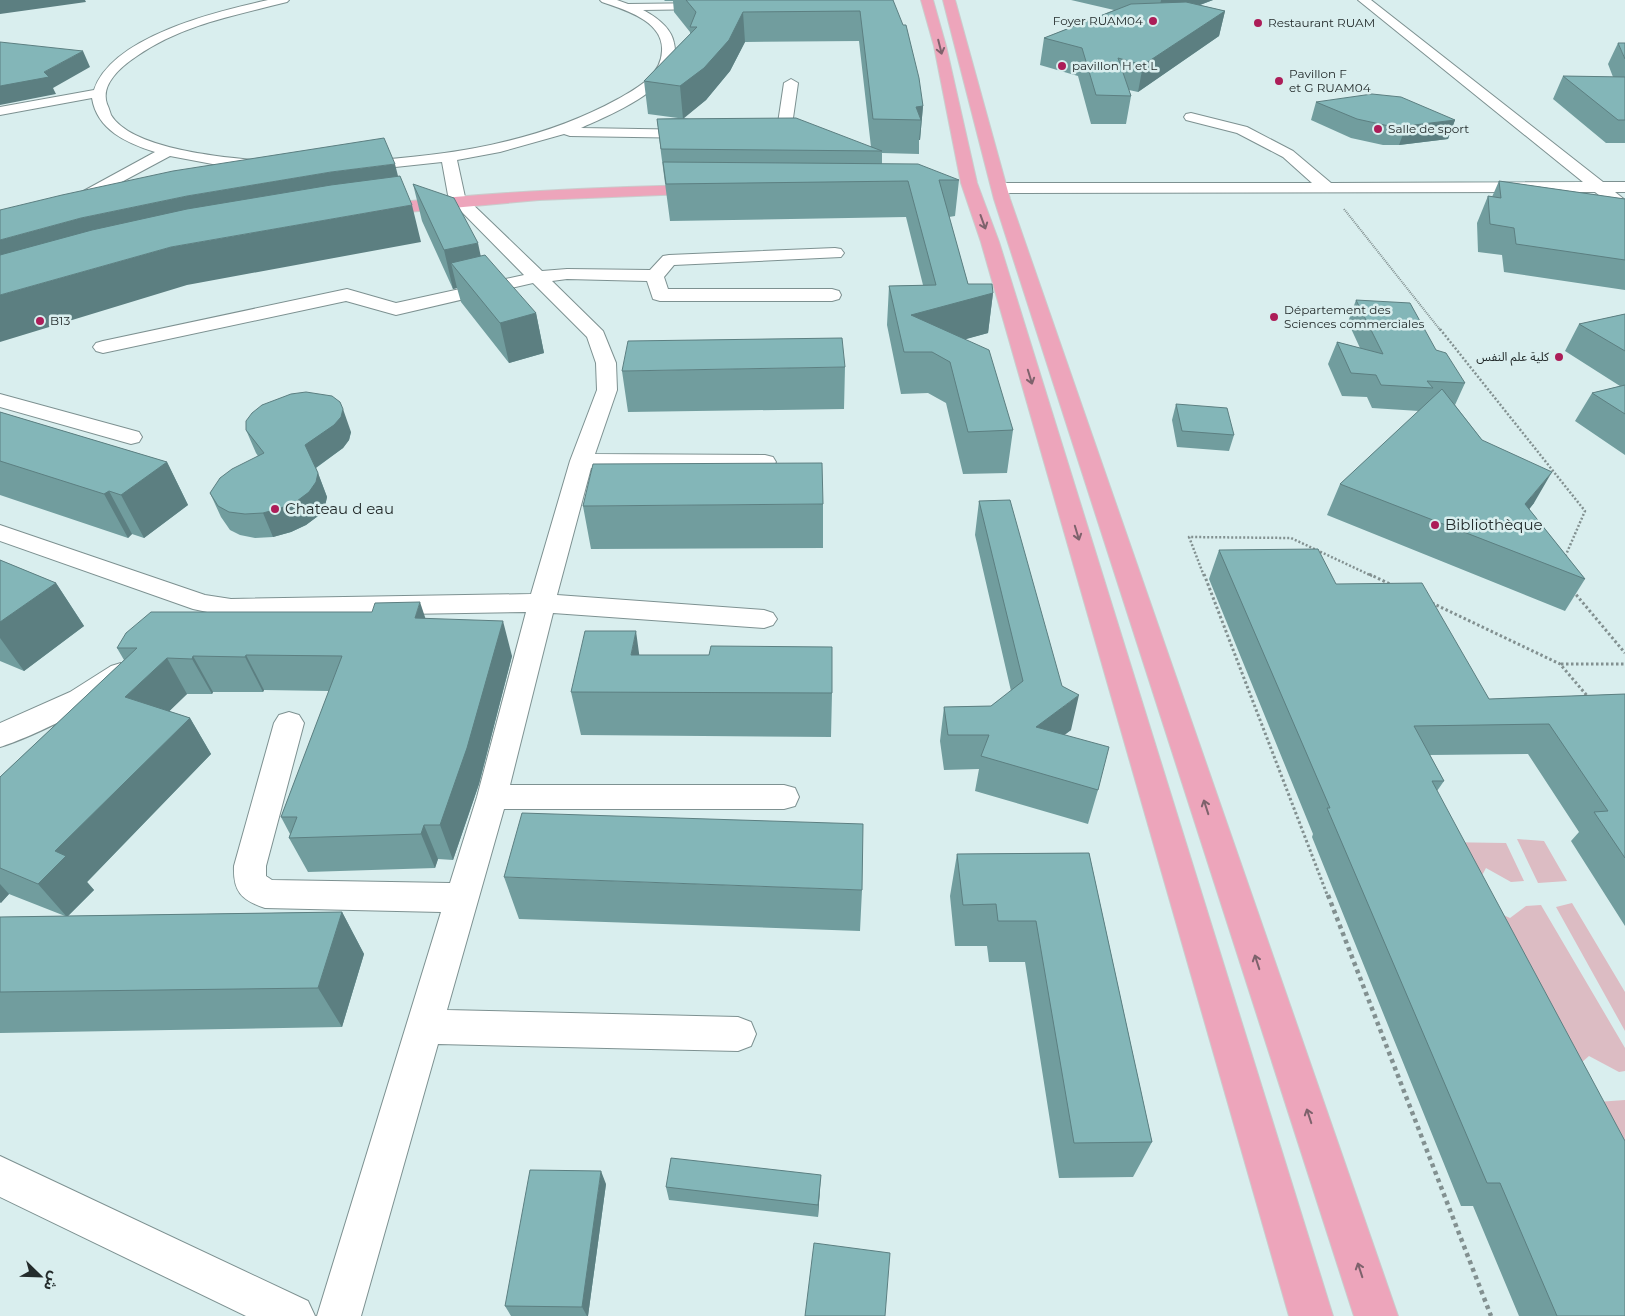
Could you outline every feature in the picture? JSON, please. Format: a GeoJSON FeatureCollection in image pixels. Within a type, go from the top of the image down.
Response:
{"type":"FeatureCollection","features":[{"type":"Feature","properties":{"kind":"main road"},"geometry":{"type":"LineString","coordinates":[[927,0],[940,46],[962,188],[990,242],[1311,1316]]}},
{"type":"Feature","properties":{"kind":"main road"},"geometry":{"type":"LineString","coordinates":[[949,0],[1000,188],[1376,1316]]}},
{"type":"Feature","properties":{"kind":"main road"},"geometry":{"type":"LineString","coordinates":[[363,208],[458,198],[656,191],[717,186]]}},
{"type":"Feature","properties":{"kind":"main road"},"geometry":{"type":"LineString","coordinates":[[962,188],[1000,188]]}},
{"type":"Feature","properties":{"kind":"street"},"geometry":{"type":"LineString","coordinates":[[282,0],[195,24],[148,44],[114,68],[104,80],[99,93],[99,106],[106,119],[120,131],[140,142],[168,152],[235,164],[283,167]]}},
{"type":"Feature","properties":{"kind":"street"},"geometry":{"type":"LineString","coordinates":[[344,166],[405,162],[449,156],[556,132],[621,104],[641,92],[656,79],[665,67],[669,55],[669,43],[654,23],[628,7],[606,0]]}},
{"type":"Feature","properties":{"kind":"street"},"geometry":{"type":"LineString","coordinates":[[1364,0],[1625,208]]}},
{"type":"Feature","properties":{"kind":"street"},"geometry":{"type":"LineString","coordinates":[[628,7],[725,5]]}},
{"type":"Feature","properties":{"kind":"street"},"geometry":{"type":"LineString","coordinates":[[743,134],[768,132],[785,125],[791,82]]}},
{"type":"Feature","properties":{"kind":"street"},"geometry":{"type":"LineString","coordinates":[[0,111],[99,93]]}},
{"type":"Feature","properties":{"kind":"street"},"geometry":{"type":"LineString","coordinates":[[1191,117],[1242,130],[1288,154],[1326,187]]}},
{"type":"Feature","properties":{"kind":"street"},"geometry":{"type":"LineString","coordinates":[[556,132],[714,134]]}},
{"type":"Feature","properties":{"kind":"street"},"geometry":{"type":"LineString","coordinates":[[58,212],[168,152]]}},
{"type":"Feature","properties":{"kind":"street"},"geometry":{"type":"LineString","coordinates":[[339,1316],[492,797],[581,461],[607,390],[606,363],[596,335],[458,198],[449,156]]}},
{"type":"Feature","properties":{"kind":"street"},"geometry":{"type":"LineString","coordinates":[[1000,188],[1625,186]]}},
{"type":"Feature","properties":{"kind":"street"},"geometry":{"type":"LineString","coordinates":[[655,276],[669,260],[835,253]]}},
{"type":"Feature","properties":{"kind":"street"},"geometry":{"type":"LineString","coordinates":[[103,347],[347,295],[396,309],[538,277],[567,274],[655,276]]}},
{"type":"Feature","properties":{"kind":"street"},"geometry":{"type":"LineString","coordinates":[[655,276],[660,295],[832,295]]}},
{"type":"Feature","properties":{"kind":"street"},"geometry":{"type":"LineString","coordinates":[[0,400],[131,437]]}},
{"type":"Feature","properties":{"kind":"street"},"geometry":{"type":"LineString","coordinates":[[581,461],[765,462]]}},
{"type":"Feature","properties":{"kind":"street"},"geometry":{"type":"LineString","coordinates":[[0,533],[192,612],[231,608],[542,603],[764,619]]}},
{"type":"Feature","properties":{"kind":"street"},"geometry":{"type":"LineString","coordinates":[[0,736],[80,699],[123,672],[142,655]]}},
{"type":"Feature","properties":{"kind":"street"},"geometry":{"type":"LineString","coordinates":[[289,723],[250,866],[250,882],[265,894],[462,898]]}},
{"type":"Feature","properties":{"kind":"street"},"geometry":{"type":"LineString","coordinates":[[492,797],[784,797]]}},
{"type":"Feature","properties":{"kind":"street"},"geometry":{"type":"LineString","coordinates":[[424,1027],[738,1034]]}},
{"type":"Feature","properties":{"kind":"street"},"geometry":{"type":"LineString","coordinates":[[0,1176],[294,1316]]}},
{"type":"Feature","properties":{"kind":"path"},"geometry":{"type":"LineString","coordinates":[[1326,187],[1585,512],[1562,564]]}},
{"type":"Feature","properties":{"kind":"path"},"geometry":{"type":"LineString","coordinates":[[1394,586],[1291,538],[1189,537],[1491,1316]]}},
{"type":"Feature","properties":{"kind":"path"},"geometry":{"type":"LineString","coordinates":[[1570,587],[1625,653]]}},
{"type":"Feature","properties":{"kind":"path"},"geometry":{"type":"LineString","coordinates":[[1429,602],[1560,664],[1589,698],[1598,698]]}},
{"type":"Feature","properties":{"kind":"path"},"geometry":{"type":"LineString","coordinates":[[1560,664],[1625,664]]}},
{"type":"Feature","properties":{"kind":"shaded area"},"geometry":{"type":"Polygon","coordinates":[[[1517,839],[1544,841],[1567,881],[1538,883],[1517,839]]]}},
{"type":"Feature","properties":{"kind":"shaded area"},"geometry":{"type":"Polygon","coordinates":[[[1439,842],[1506,843],[1524,881],[1511,882],[1486,868],[1479,881],[1439,842]]]}},
{"type":"Feature","properties":{"kind":"shaded area"},"geometry":{"type":"Polygon","coordinates":[[[1572,903],[1625,992],[1625,1031],[1556,907],[1572,903]]]}},
{"type":"Feature","properties":{"kind":"shaded area"},"geometry":{"type":"Polygon","coordinates":[[[1541,905],[1625,1048],[1625,1071],[1619,1072],[1589,1056],[1574,1069],[1483,906],[1510,918],[1526,906],[1541,905]]]}},
{"type":"Feature","properties":{"kind":"shaded area"},"geometry":{"type":"Polygon","coordinates":[[[1625,1100],[1625,1152],[1570,1104],[1625,1100]]]}},
{"type":"Feature","properties":{"kind":"building"},"geometry":{"type":"Polygon","coordinates":[[[686,0],[893,0],[903,25],[906,25],[919,78],[923,106],[916,107],[921,120],[873,119],[860,11],[743,12],[729,40],[704,68],[680,86],[644,81],[697,27],[690,27],[696,12],[686,0]]]}},
{"type":"Feature","properties":{"kind":"building"},"geometry":{"type":"Polygon","coordinates":[[[1186,2],[1225,11],[1143,65],[1118,58],[1131,96],[1096,95],[1082,48],[1044,38],[1131,4],[1186,2]]]}},
{"type":"Feature","properties":{"kind":"building"},"geometry":{"type":"Polygon","coordinates":[[[0,42],[83,51],[44,72],[49,77],[0,86],[0,42]]]}},
{"type":"Feature","properties":{"kind":"building"},"geometry":{"type":"Polygon","coordinates":[[[1618,43],[1625,43],[1625,59],[1618,43]]]}},
{"type":"Feature","properties":{"kind":"building"},"geometry":{"type":"Polygon","coordinates":[[[1563,76],[1625,77],[1625,120],[1618,120],[1563,76]]]}},
{"type":"Feature","properties":{"kind":"building"},"geometry":{"type":"Polygon","coordinates":[[[1372,94],[1401,97],[1455,120],[1406,126],[1389,126],[1357,119],[1316,102],[1372,94]]]}},
{"type":"Feature","properties":{"kind":"building"},"geometry":{"type":"Polygon","coordinates":[[[796,118],[882,151],[661,149],[657,119],[796,118]]]}},
{"type":"Feature","properties":{"kind":"building"},"geometry":{"type":"Polygon","coordinates":[[[384,138],[395,164],[331,172],[187,196],[81,218],[0,240],[0,210],[173,171],[384,138]]]}},
{"type":"Feature","properties":{"kind":"building"},"geometry":{"type":"Polygon","coordinates":[[[663,162],[918,164],[959,180],[939,180],[968,284],[992,284],[993,293],[911,315],[989,350],[1013,430],[968,432],[950,362],[932,352],[904,352],[889,286],[936,285],[908,181],[666,184],[663,162]]]}},
{"type":"Feature","properties":{"kind":"building"},"geometry":{"type":"Polygon","coordinates":[[[400,176],[412,205],[171,247],[0,295],[0,255],[92,230],[187,209],[331,185],[400,176]]]}},
{"type":"Feature","properties":{"kind":"building"},"geometry":{"type":"Polygon","coordinates":[[[1499,181],[1625,199],[1625,260],[1516,244],[1514,228],[1490,224],[1488,196],[1501,198],[1499,181]]]}},
{"type":"Feature","properties":{"kind":"building"},"geometry":{"type":"Polygon","coordinates":[[[413,184],[454,198],[478,243],[444,250],[413,184]]]}},
{"type":"Feature","properties":{"kind":"building"},"geometry":{"type":"Polygon","coordinates":[[[485,255],[536,313],[500,323],[451,263],[485,255]]]}},
{"type":"Feature","properties":{"kind":"building"},"geometry":{"type":"Polygon","coordinates":[[[1356,300],[1410,303],[1436,350],[1446,353],[1465,383],[1427,381],[1433,388],[1381,385],[1376,375],[1351,373],[1337,342],[1383,354],[1356,300]]]}},
{"type":"Feature","properties":{"kind":"building"},"geometry":{"type":"Polygon","coordinates":[[[1625,314],[1625,351],[1579,324],[1625,314]]]}},
{"type":"Feature","properties":{"kind":"building"},"geometry":{"type":"Polygon","coordinates":[[[842,338],[845,367],[622,371],[628,341],[842,338]]]}},
{"type":"Feature","properties":{"kind":"building"},"geometry":{"type":"Polygon","coordinates":[[[1625,385],[1625,414],[1592,393],[1625,385]]]}},
{"type":"Feature","properties":{"kind":"building"},"geometry":{"type":"Polygon","coordinates":[[[1442,389],[1482,440],[1552,472],[1525,504],[1585,579],[1340,484],[1442,389]]]}},
{"type":"Feature","properties":{"kind":"building"},"geometry":{"type":"Polygon","coordinates":[[[306,392],[332,396],[340,402],[343,409],[341,417],[334,425],[305,445],[318,473],[316,482],[309,492],[297,501],[263,513],[245,514],[229,512],[218,506],[210,493],[220,478],[232,469],[264,453],[246,430],[246,421],[252,413],[262,405],[291,394],[306,392]]]}},
{"type":"Feature","properties":{"kind":"building"},"geometry":{"type":"Polygon","coordinates":[[[1176,404],[1227,408],[1234,435],[1182,431],[1176,404]]]}},
{"type":"Feature","properties":{"kind":"building"},"geometry":{"type":"Polygon","coordinates":[[[0,412],[167,462],[121,495],[109,491],[104,494],[0,461],[0,412]]]}},
{"type":"Feature","properties":{"kind":"building"},"geometry":{"type":"Polygon","coordinates":[[[822,463],[823,504],[583,506],[593,464],[822,463]]]}},
{"type":"Feature","properties":{"kind":"building"},"geometry":{"type":"Polygon","coordinates":[[[1010,500],[1062,686],[1079,695],[1036,727],[1109,747],[1098,790],[981,756],[989,735],[948,735],[944,707],[991,706],[1023,681],[979,501],[1010,500]]]}},
{"type":"Feature","properties":{"kind":"building"},"geometry":{"type":"Polygon","coordinates":[[[1318,549],[1336,584],[1422,583],[1489,699],[1625,694],[1625,858],[1594,812],[1608,811],[1549,724],[1414,726],[1444,781],[1432,781],[1625,1141],[1625,1316],[1557,1316],[1500,1183],[1487,1183],[1327,808],[1330,808],[1219,550],[1318,549]]]}},
{"type":"Feature","properties":{"kind":"building"},"geometry":{"type":"Polygon","coordinates":[[[0,560],[56,583],[0,622],[0,560]]]}},
{"type":"Feature","properties":{"kind":"building"},"geometry":{"type":"Polygon","coordinates":[[[420,602],[415,618],[503,621],[467,748],[440,825],[424,825],[421,834],[289,838],[297,817],[281,817],[342,656],[246,655],[245,657],[193,656],[192,659],[167,658],[125,697],[190,718],[55,851],[66,856],[38,884],[0,868],[0,777],[137,648],[117,648],[126,633],[151,612],[372,612],[375,603],[420,602]]]}},
{"type":"Feature","properties":{"kind":"building"},"geometry":{"type":"Polygon","coordinates":[[[585,631],[636,631],[631,655],[709,655],[711,646],[832,647],[832,693],[571,692],[585,631]]]}},
{"type":"Feature","properties":{"kind":"building"},"geometry":{"type":"Polygon","coordinates":[[[522,813],[863,824],[862,890],[504,877],[522,813]]]}},
{"type":"Feature","properties":{"kind":"building"},"geometry":{"type":"Polygon","coordinates":[[[1089,853],[1152,1142],[1074,1143],[1036,921],[998,921],[996,904],[963,905],[957,854],[1089,853]]]}},
{"type":"Feature","properties":{"kind":"building"},"geometry":{"type":"Polygon","coordinates":[[[342,912],[318,988],[0,992],[0,917],[342,912]]]}},
{"type":"Feature","properties":{"kind":"building"},"geometry":{"type":"Polygon","coordinates":[[[671,1158],[821,1175],[818,1205],[666,1187],[671,1158]]]}},
{"type":"Feature","properties":{"kind":"building"},"geometry":{"type":"Polygon","coordinates":[[[530,1170],[601,1171],[582,1307],[505,1306],[530,1170]]]}},
{"type":"Feature","properties":{"kind":"building"},"geometry":{"type":"Polygon","coordinates":[[[814,1243],[890,1253],[885,1316],[805,1316],[814,1243]]]}},
{"type":"Feature","properties":{"kind":"place","name":"Foyer RUAM04"},"geometry":{"type":"Point","coordinates":[1153,21]}},
{"type":"Feature","properties":{"kind":"place","name":"Restaurant RUAM"},"geometry":{"type":"Point","coordinates":[1258,23]}},
{"type":"Feature","properties":{"kind":"place","name":"pavillon H et L"},"geometry":{"type":"Point","coordinates":[1062,66]}},
{"type":"Feature","properties":{"kind":"place","name":"Pavillon F et G RUAM04"},"geometry":{"type":"Point","coordinates":[1279,81]}},
{"type":"Feature","properties":{"kind":"place","name":"Salle de sport"},"geometry":{"type":"Point","coordinates":[1378,129]}},
{"type":"Feature","properties":{"kind":"place","name":"Département des Sciences commerciales"},"geometry":{"type":"Point","coordinates":[1274,317]}},
{"type":"Feature","properties":{"kind":"place","name":"B13"},"geometry":{"type":"Point","coordinates":[40,321]}},
{"type":"Feature","properties":{"kind":"place","name":"كلية علم النفس"},"geometry":{"type":"Point","coordinates":[1559,357]}},
{"type":"Feature","properties":{"kind":"place","name":"Chateau d eau"},"geometry":{"type":"Point","coordinates":[275,509]}},
{"type":"Feature","properties":{"kind":"place","name":"Bibliothèque"},"geometry":{"type":"Point","coordinates":[1435,525]}}]}
